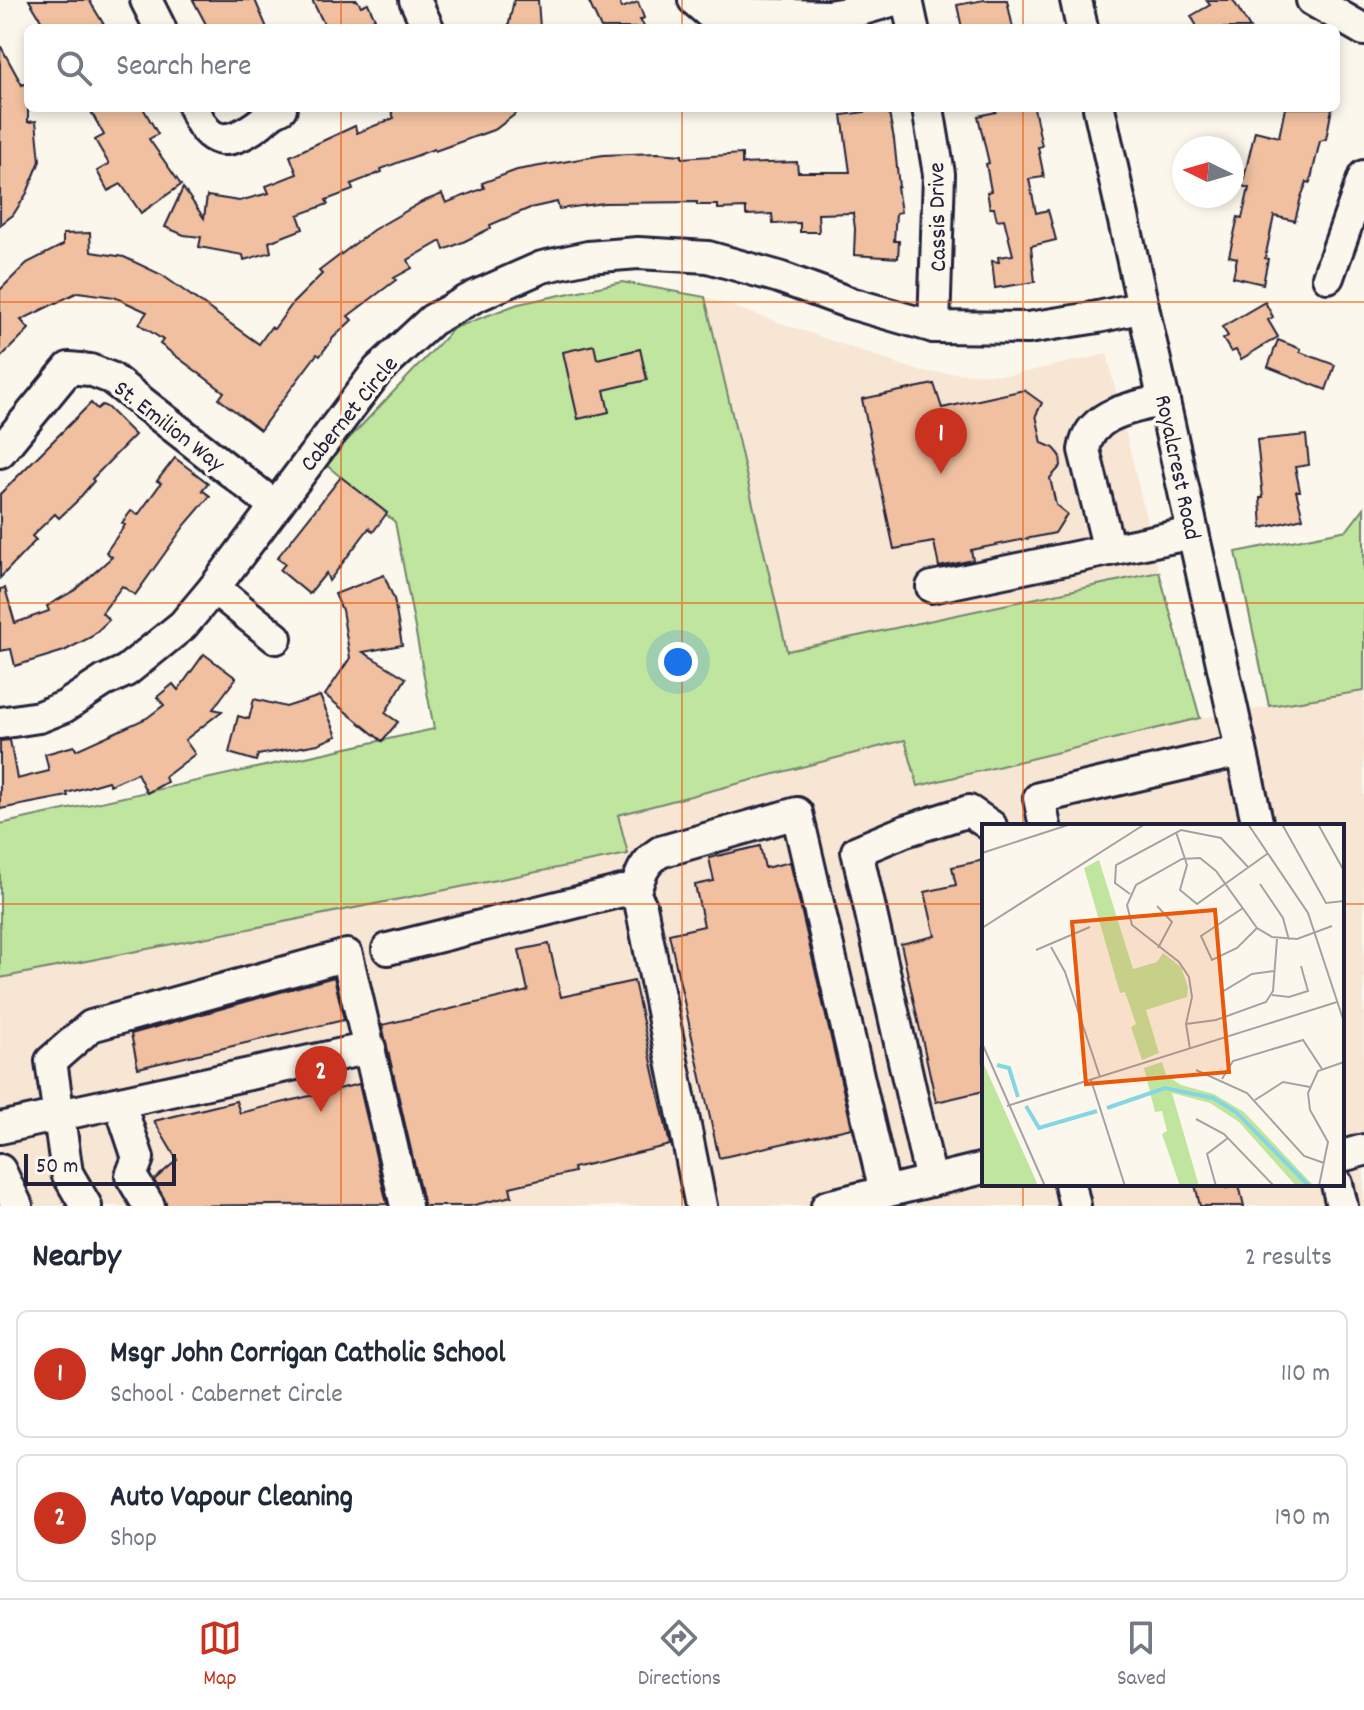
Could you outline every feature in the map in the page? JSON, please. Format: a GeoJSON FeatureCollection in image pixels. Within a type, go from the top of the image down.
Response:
{"type":"FeatureCollection","features":[{"type":"Feature","properties":{"kind":"street"},"geometry":{"type":"LineString","coordinates":[[146,0],[158,24]]}},
{"type":"Feature","properties":{"kind":"street"},"geometry":{"type":"LineString","coordinates":[[415,0],[426,24]]}},
{"type":"Feature","properties":{"kind":"street"},"geometry":{"type":"LineString","coordinates":[[694,0],[709,13],[828,16],[894,0]]}},
{"type":"Feature","properties":{"kind":"street"},"geometry":{"type":"LineString","coordinates":[[907,0],[912,24]]}},
{"type":"Feature","properties":{"kind":"street"},"geometry":{"type":"LineString","coordinates":[[1076,0],[1081,24]]}},
{"type":"Feature","properties":{"kind":"street"},"geometry":{"type":"LineString","coordinates":[[1312,0],[1364,30]]}},
{"type":"Feature","properties":{"kind":"street"},"geometry":{"type":"LineString","coordinates":[[196,112],[209,135],[227,140],[240,138],[259,125],[270,112]]}},
{"type":"Feature","properties":{"kind":"street","name":"Cassis Drive"},"geometry":{"type":"LineString","coordinates":[[929,112],[939,174],[934,327]]}},
{"type":"Feature","properties":{"kind":"street","name":"Royalcrest Road"},"geometry":{"type":"LineString","coordinates":[[1100,112],[1258,824]]}},
{"type":"Feature","properties":{"kind":"street"},"geometry":{"type":"LineString","coordinates":[[1328,277],[1364,176]]}},
{"type":"Feature","properties":{"kind":"street","name":"Cabernet Circle"},"geometry":{"type":"LineString","coordinates":[[0,723],[39,717],[64,707],[126,671],[183,625],[378,370],[412,336],[432,320],[474,297],[542,267],[588,257],[638,253],[708,257],[934,327],[1028,328],[1143,307]]}},
{"type":"Feature","properties":{"kind":"street","name":"St. Emilion Way"},"geometry":{"type":"LineString","coordinates":[[0,452],[69,368],[90,370],[111,378],[275,506]]}},
{"type":"Feature","properties":{"kind":"street"},"geometry":{"type":"LineString","coordinates":[[1109,550],[1084,450],[1086,436],[1095,425],[1117,412],[1164,400]]}},
{"type":"Feature","properties":{"kind":"street"},"geometry":{"type":"LineString","coordinates":[[932,587],[1193,533]]}},
{"type":"Feature","properties":{"kind":"street"},"geometry":{"type":"LineString","coordinates":[[214,588],[276,638]]}},
{"type":"Feature","properties":{"kind":"street"},"geometry":{"type":"LineString","coordinates":[[1045,824],[1039,798],[1241,751]]}},
{"type":"Feature","properties":{"kind":"street"},"geometry":{"type":"LineString","coordinates":[[931,1181],[857,851],[905,831],[969,811],[988,824]]}},
{"type":"Feature","properties":{"kind":"street"},"geometry":{"type":"LineString","coordinates":[[634,894],[642,869],[649,859],[660,852],[797,813],[885,1192]]}},
{"type":"Feature","properties":{"kind":"street"},"geometry":{"type":"LineString","coordinates":[[388,949],[622,891],[634,894],[641,906],[701,1206]]}},
{"type":"Feature","properties":{"kind":"street"},"geometry":{"type":"LineString","coordinates":[[74,1202],[51,1061],[91,1026],[347,955],[406,1206]]}},
{"type":"Feature","properties":{"kind":"street"},"geometry":{"type":"LineString","coordinates":[[0,1128],[370,1048]]}},
{"type":"Feature","properties":{"kind":"street"},"geometry":{"type":"LineString","coordinates":[[120,1104],[138,1158],[131,1176],[149,1206]]}},
{"type":"Feature","properties":{"kind":"street"},"geometry":{"type":"LineString","coordinates":[[1344,1155],[1364,1150]]}},
{"type":"Feature","properties":{"kind":"street"},"geometry":{"type":"LineString","coordinates":[[827,1206],[982,1168]]}},
{"type":"Feature","properties":{"kind":"street"},"geometry":{"type":"LineString","coordinates":[[0,1170],[17,1206]]}},
{"type":"Feature","properties":{"kind":"street"},"geometry":{"type":"LineString","coordinates":[[1070,1186],[1075,1206]]}},
{"type":"Feature","properties":{"kind":"street"},"geometry":{"type":"LineString","coordinates":[[1337,1186],[1342,1206]]}},
{"type":"Feature","properties":{"kind":"shaded area"},"geometry":{"type":"Polygon","coordinates":[[[705,297],[922,372],[1011,375],[1107,354],[1159,572],[787,652],[705,297]]]}},
{"type":"Feature","properties":{"kind":"shaded area"},"geometry":{"type":"Polygon","coordinates":[[[1364,691],[1364,1206],[0,1206],[0,978],[628,854],[617,815],[905,740],[919,786],[1200,718],[1364,691]]]}},
{"type":"Feature","properties":{"kind":"green space"},"geometry":{"type":"Polygon","coordinates":[[[622,282],[705,297],[787,651],[1159,572],[1200,718],[918,786],[905,740],[618,815],[628,854],[0,978],[0,824],[434,729],[395,522],[325,464],[454,328],[518,304],[622,282]]]}},
{"type":"Feature","properties":{"kind":"green space"},"geometry":{"type":"Polygon","coordinates":[[[1364,508],[1364,691],[1269,706],[1236,552],[1347,530],[1364,508]]]}},
{"type":"Feature","properties":{"kind":"building"},"geometry":{"type":"Polygon","coordinates":[[[29,0],[89,0],[104,24],[44,24],[29,0]]]}},
{"type":"Feature","properties":{"kind":"building"},"geometry":{"type":"Polygon","coordinates":[[[193,0],[255,0],[265,24],[206,24],[193,0]]]}},
{"type":"Feature","properties":{"kind":"building"},"geometry":{"type":"Polygon","coordinates":[[[312,0],[357,0],[361,6],[368,3],[375,19],[364,24],[324,24],[312,0]]]}},
{"type":"Feature","properties":{"kind":"building"},"geometry":{"type":"Polygon","coordinates":[[[514,0],[538,0],[540,24],[509,24],[514,0]]]}},
{"type":"Feature","properties":{"kind":"building"},"geometry":{"type":"Polygon","coordinates":[[[588,0],[619,0],[622,8],[638,2],[644,18],[640,20],[642,24],[599,24],[588,0]]]}},
{"type":"Feature","properties":{"kind":"building"},"geometry":{"type":"Polygon","coordinates":[[[1007,0],[1012,24],[961,24],[957,5],[1007,0]]]}},
{"type":"Feature","properties":{"kind":"building"},"geometry":{"type":"Polygon","coordinates":[[[1206,0],[1233,0],[1248,24],[1196,24],[1191,16],[1210,5],[1206,0]]]}},
{"type":"Feature","properties":{"kind":"building"},"geometry":{"type":"Polygon","coordinates":[[[0,45],[24,84],[24,112],[28,112],[28,122],[36,121],[40,161],[27,193],[13,215],[0,225],[0,45]]]}},
{"type":"Feature","properties":{"kind":"building"},"geometry":{"type":"Polygon","coordinates":[[[91,112],[145,112],[158,134],[149,139],[181,185],[141,213],[121,184],[108,191],[97,171],[109,164],[95,140],[104,135],[91,112]]]}},
{"type":"Feature","properties":{"kind":"building"},"geometry":{"type":"Polygon","coordinates":[[[392,112],[518,112],[496,129],[381,169],[382,172],[351,184],[353,190],[326,200],[328,204],[298,215],[303,229],[269,242],[271,252],[244,260],[243,255],[199,247],[201,237],[184,235],[165,227],[183,188],[204,218],[207,196],[239,201],[269,193],[266,186],[297,174],[290,156],[355,126],[357,133],[394,118],[392,112]]]}},
{"type":"Feature","properties":{"kind":"building"},"geometry":{"type":"Polygon","coordinates":[[[889,112],[901,212],[896,213],[894,241],[899,241],[898,258],[854,255],[853,213],[818,214],[819,232],[800,232],[800,223],[773,224],[772,214],[746,215],[746,208],[718,209],[718,205],[697,205],[697,202],[604,203],[559,209],[557,202],[530,208],[490,225],[491,228],[463,242],[444,250],[441,241],[408,260],[412,268],[394,278],[396,280],[348,316],[352,320],[320,356],[317,354],[260,430],[219,399],[224,392],[160,344],[163,340],[139,324],[147,312],[114,297],[78,292],[21,320],[29,329],[0,358],[0,290],[27,263],[63,245],[63,234],[90,233],[91,252],[124,257],[162,275],[259,344],[271,327],[274,329],[293,303],[322,274],[319,271],[373,230],[442,194],[446,203],[484,188],[482,183],[517,170],[603,155],[658,153],[682,155],[682,158],[742,154],[742,164],[797,162],[798,172],[850,172],[842,115],[889,112]]]}},
{"type":"Feature","properties":{"kind":"building"},"geometry":{"type":"Polygon","coordinates":[[[996,112],[1035,112],[1044,177],[1029,179],[1036,213],[1048,210],[1056,240],[1031,246],[1035,282],[995,288],[992,261],[999,262],[998,257],[1013,255],[1004,219],[997,220],[994,208],[990,208],[987,192],[991,191],[986,164],[989,163],[978,116],[996,112]]]}},
{"type":"Feature","properties":{"kind":"building"},"geometry":{"type":"Polygon","coordinates":[[[1284,112],[1331,112],[1326,139],[1320,141],[1310,183],[1307,182],[1301,197],[1295,221],[1274,216],[1263,284],[1233,277],[1237,258],[1229,256],[1249,188],[1244,187],[1244,178],[1255,131],[1279,137],[1284,112]]]}},
{"type":"Feature","properties":{"kind":"building"},"geometry":{"type":"Polygon","coordinates":[[[1265,302],[1273,317],[1268,320],[1278,337],[1241,359],[1236,350],[1231,352],[1223,339],[1228,336],[1222,327],[1265,302]]]}},
{"type":"Feature","properties":{"kind":"building"},"geometry":{"type":"Polygon","coordinates":[[[1278,340],[1335,365],[1326,390],[1268,367],[1278,340]]]}},
{"type":"Feature","properties":{"kind":"building"},"geometry":{"type":"Polygon","coordinates":[[[594,345],[597,359],[640,349],[647,380],[604,390],[609,412],[578,419],[563,352],[594,345]]]}},
{"type":"Feature","properties":{"kind":"building"},"geometry":{"type":"Polygon","coordinates":[[[934,384],[942,408],[1024,390],[1042,403],[1036,415],[1042,443],[1054,448],[1060,455],[1061,466],[1050,478],[1056,505],[1067,514],[1055,533],[971,550],[973,560],[939,567],[934,542],[894,549],[862,399],[934,384]]]}},
{"type":"Feature","properties":{"kind":"building"},"geometry":{"type":"Polygon","coordinates":[[[91,403],[97,409],[102,405],[107,407],[135,435],[92,479],[94,481],[76,502],[59,518],[55,514],[32,536],[36,540],[0,578],[0,494],[91,403]]]}},
{"type":"Feature","properties":{"kind":"building"},"geometry":{"type":"Polygon","coordinates":[[[1306,435],[1309,465],[1295,467],[1300,491],[1296,491],[1303,518],[1262,528],[1260,498],[1263,498],[1257,440],[1306,435]]]}},
{"type":"Feature","properties":{"kind":"building"},"geometry":{"type":"Polygon","coordinates":[[[175,458],[208,483],[202,490],[210,496],[185,525],[135,595],[122,586],[102,613],[109,620],[91,637],[64,651],[15,666],[11,649],[0,651],[0,589],[5,588],[15,623],[49,611],[47,606],[75,590],[112,557],[106,552],[125,525],[122,523],[131,511],[138,515],[161,483],[157,481],[175,458]]]}},
{"type":"Feature","properties":{"kind":"building"},"geometry":{"type":"Polygon","coordinates":[[[341,477],[387,513],[373,532],[369,528],[329,581],[326,573],[309,594],[280,570],[285,564],[277,558],[341,477]]]}},
{"type":"Feature","properties":{"kind":"building"},"geometry":{"type":"Polygon","coordinates":[[[384,575],[394,599],[402,645],[363,652],[406,678],[385,713],[398,722],[382,741],[325,695],[350,658],[342,610],[335,594],[384,575]]]}},
{"type":"Feature","properties":{"kind":"building"},"geometry":{"type":"Polygon","coordinates":[[[204,654],[236,678],[213,709],[222,711],[185,740],[195,754],[165,777],[167,782],[147,793],[137,773],[110,785],[108,781],[67,793],[68,796],[0,809],[0,741],[10,740],[17,779],[49,771],[45,754],[74,746],[76,750],[147,718],[164,705],[157,697],[173,684],[178,690],[204,654]]]}},
{"type":"Feature","properties":{"kind":"building"},"geometry":{"type":"Polygon","coordinates":[[[320,696],[337,736],[318,744],[258,755],[256,761],[229,753],[238,716],[249,719],[254,699],[286,707],[320,696]]]}},
{"type":"Feature","properties":{"kind":"building"},"geometry":{"type":"Polygon","coordinates":[[[760,846],[765,868],[790,862],[852,1128],[719,1158],[669,934],[704,926],[695,885],[714,881],[709,858],[760,846]]]}},
{"type":"Feature","properties":{"kind":"building"},"geometry":{"type":"Polygon","coordinates":[[[982,860],[982,1091],[936,1102],[901,944],[935,936],[925,892],[956,885],[952,867],[982,860]]]}},
{"type":"Feature","properties":{"kind":"building"},"geometry":{"type":"Polygon","coordinates":[[[549,944],[561,997],[634,981],[670,1145],[510,1187],[512,1196],[470,1206],[424,1206],[382,1025],[528,991],[519,950],[549,944]]]}},
{"type":"Feature","properties":{"kind":"building"},"geometry":{"type":"Polygon","coordinates":[[[334,977],[344,1020],[138,1068],[131,1034],[334,977]]]}},
{"type":"Feature","properties":{"kind":"building"},"geometry":{"type":"Polygon","coordinates":[[[359,1084],[387,1204],[167,1206],[154,1180],[177,1160],[154,1121],[236,1101],[240,1113],[359,1084]]]}},
{"type":"Feature","properties":{"kind":"building"},"geometry":{"type":"Polygon","coordinates":[[[1195,1186],[1239,1186],[1244,1206],[1200,1206],[1195,1186]]]}},
{"type":"Feature","properties":{"kind":"place","name":"Msgr John Corrigan Catholic School"},"geometry":{"type":"Point","coordinates":[941,474]}},
{"type":"Feature","properties":{"kind":"place","name":"Auto Vapour Cleaning"},"geometry":{"type":"Point","coordinates":[321,1112]}}]}
